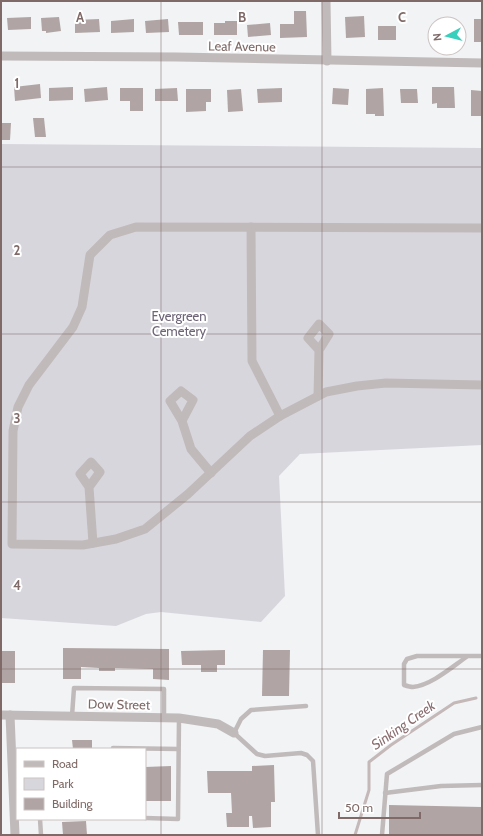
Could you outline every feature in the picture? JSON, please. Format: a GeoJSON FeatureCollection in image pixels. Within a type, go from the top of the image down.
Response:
{"type":"FeatureCollection","features":[{"type":"Feature","properties":{"kind":"street"},"geometry":{"type":"LineString","coordinates":[[326,1],[327,61]]}},
{"type":"Feature","properties":{"kind":"street","name":"Leaf Avenue"},"geometry":{"type":"LineString","coordinates":[[1,56],[176,57],[482,63]]}},
{"type":"Feature","properties":{"kind":"street"},"geometry":{"type":"LineString","coordinates":[[482,228],[136,227],[110,235],[90,255],[82,307],[73,327],[29,385],[18,407],[13,431],[12,544],[83,545],[116,539],[145,529],[188,494],[250,436],[280,416],[326,392],[371,384],[482,385]]}},
{"type":"Feature","properties":{"kind":"street"},"geometry":{"type":"LineString","coordinates":[[251,227],[252,361],[280,416]]}},
{"type":"Feature","properties":{"kind":"street"},"geometry":{"type":"LineString","coordinates":[[318,396],[319,350]]}},
{"type":"Feature","properties":{"kind":"street"},"geometry":{"type":"LineString","coordinates":[[182,421],[191,449],[211,473]]}},
{"type":"Feature","properties":{"kind":"street"},"geometry":{"type":"LineString","coordinates":[[89,487],[93,543]]}},
{"type":"Feature","properties":{"kind":"street"},"geometry":{"type":"LineString","coordinates":[[6,715],[15,790],[16,835]]}},
{"type":"Feature","properties":{"kind":"street","name":"Dow Street"},"geometry":{"type":"LineString","coordinates":[[6,715],[179,718],[218,724],[234,733]]}},
{"type":"Feature","properties":{"kind":"lane"},"geometry":{"type":"LineString","coordinates":[[468,656],[440,676],[422,685],[412,688],[404,685],[404,664],[408,659],[417,656],[468,656],[482,656],[482,660]]}},
{"type":"Feature","properties":{"kind":"lane"},"geometry":{"type":"LineString","coordinates":[[72,716],[74,688],[164,689],[164,718]]}},
{"type":"Feature","properties":{"kind":"lane"},"geometry":{"type":"LineString","coordinates":[[306,706],[251,710],[241,719],[234,733],[257,754],[264,756],[301,753],[307,755],[313,761],[318,835]]}},
{"type":"Feature","properties":{"kind":"lane"},"geometry":{"type":"LineString","coordinates":[[146,818],[178,819],[179,718]]}},
{"type":"Feature","properties":{"kind":"lane"},"geometry":{"type":"LineString","coordinates":[[382,835],[386,774],[454,734],[482,727]]}},
{"type":"Feature","properties":{"kind":"lane"},"geometry":{"type":"LineString","coordinates":[[146,749],[178,749]]}},
{"type":"Feature","properties":{"kind":"lane"},"geometry":{"type":"LineString","coordinates":[[385,793],[441,786],[482,785]]}},
{"type":"Feature","properties":{"kind":"lane"},"geometry":{"type":"LineString","coordinates":[[40,820],[40,835]]}},
{"type":"Feature","properties":{"kind":"green space","name":"Evergreen Cemetery"},"geometry":{"type":"Polygon","coordinates":[[[1,144],[482,148],[482,445],[300,454],[279,476],[285,596],[261,622],[161,612],[146,614],[116,626],[1,618],[1,144]]]}},
{"type":"Feature","properties":{"kind":"building"},"geometry":{"type":"Polygon","coordinates":[[[294,11],[306,11],[307,37],[280,38],[280,24],[294,24],[294,11]]]}},
{"type":"Feature","properties":{"kind":"building"},"geometry":{"type":"Polygon","coordinates":[[[364,16],[365,37],[346,38],[345,17],[364,16]]]}},
{"type":"Feature","properties":{"kind":"building"},"geometry":{"type":"Polygon","coordinates":[[[31,17],[31,29],[8,30],[7,18],[31,17]]]}},
{"type":"Feature","properties":{"kind":"building"},"geometry":{"type":"Polygon","coordinates":[[[59,17],[61,31],[46,33],[46,31],[42,31],[41,18],[59,17]]]}},
{"type":"Feature","properties":{"kind":"building"},"geometry":{"type":"Polygon","coordinates":[[[99,19],[100,32],[75,33],[75,20],[99,19]]]}},
{"type":"Feature","properties":{"kind":"building"},"geometry":{"type":"Polygon","coordinates":[[[134,19],[134,32],[111,33],[111,21],[134,19]]]}},
{"type":"Feature","properties":{"kind":"building"},"geometry":{"type":"Polygon","coordinates":[[[168,19],[169,32],[146,33],[145,21],[168,19]]]}},
{"type":"Feature","properties":{"kind":"building"},"geometry":{"type":"Polygon","coordinates":[[[474,19],[482,19],[482,42],[474,42],[474,19]]]}},
{"type":"Feature","properties":{"kind":"building"},"geometry":{"type":"Polygon","coordinates":[[[225,21],[237,21],[237,35],[214,35],[214,23],[225,23],[225,21]]]}},
{"type":"Feature","properties":{"kind":"building"},"geometry":{"type":"Polygon","coordinates":[[[178,22],[203,22],[203,35],[179,35],[178,22]]]}},
{"type":"Feature","properties":{"kind":"building"},"geometry":{"type":"Polygon","coordinates":[[[270,23],[271,35],[248,37],[247,25],[270,23]]]}},
{"type":"Feature","properties":{"kind":"building"},"geometry":{"type":"Polygon","coordinates":[[[378,26],[396,26],[396,40],[378,40],[378,26]]]}},
{"type":"Feature","properties":{"kind":"building"},"geometry":{"type":"Polygon","coordinates":[[[40,84],[41,98],[15,101],[14,87],[40,84]]]}},
{"type":"Feature","properties":{"kind":"building"},"geometry":{"type":"Polygon","coordinates":[[[73,87],[73,100],[49,101],[49,88],[73,87]]]}},
{"type":"Feature","properties":{"kind":"building"},"geometry":{"type":"Polygon","coordinates":[[[107,87],[108,100],[85,102],[84,89],[107,87]]]}},
{"type":"Feature","properties":{"kind":"building"},"geometry":{"type":"Polygon","coordinates":[[[432,87],[454,87],[455,108],[437,108],[437,103],[432,104],[432,87]]]}},
{"type":"Feature","properties":{"kind":"building"},"geometry":{"type":"Polygon","coordinates":[[[120,88],[143,88],[143,111],[130,111],[130,101],[120,101],[120,88]]]}},
{"type":"Feature","properties":{"kind":"building"},"geometry":{"type":"Polygon","coordinates":[[[177,88],[178,101],[155,101],[155,89],[177,88]]]}},
{"type":"Feature","properties":{"kind":"building"},"geometry":{"type":"Polygon","coordinates":[[[282,88],[282,102],[258,103],[257,89],[282,88]]]}},
{"type":"Feature","properties":{"kind":"building"},"geometry":{"type":"Polygon","coordinates":[[[333,88],[349,89],[348,105],[332,104],[333,88]]]}},
{"type":"Feature","properties":{"kind":"building"},"geometry":{"type":"Polygon","coordinates":[[[383,88],[384,116],[366,114],[366,89],[383,88]]]}},
{"type":"Feature","properties":{"kind":"building"},"geometry":{"type":"Polygon","coordinates":[[[186,89],[211,89],[211,102],[206,102],[206,111],[186,112],[186,89]]]}},
{"type":"Feature","properties":{"kind":"building"},"geometry":{"type":"Polygon","coordinates":[[[241,89],[243,111],[228,112],[227,90],[241,89]]]}},
{"type":"Feature","properties":{"kind":"building"},"geometry":{"type":"Polygon","coordinates":[[[400,89],[417,89],[418,103],[401,103],[400,89]]]}},
{"type":"Feature","properties":{"kind":"building"},"geometry":{"type":"Polygon","coordinates":[[[471,90],[482,91],[482,116],[471,116],[471,90]]]}},
{"type":"Feature","properties":{"kind":"building"},"geometry":{"type":"Polygon","coordinates":[[[33,118],[44,118],[46,137],[35,137],[33,118]]]}},
{"type":"Feature","properties":{"kind":"building"},"geometry":{"type":"Polygon","coordinates":[[[1,123],[11,123],[10,140],[1,140],[1,123]]]}},
{"type":"Feature","properties":{"kind":"building"},"geometry":{"type":"Polygon","coordinates":[[[63,648],[169,649],[169,680],[153,679],[153,669],[115,668],[115,671],[99,671],[99,668],[81,667],[81,679],[63,679],[63,648]]]}},
{"type":"Feature","properties":{"kind":"building"},"geometry":{"type":"Polygon","coordinates":[[[225,650],[225,665],[217,665],[217,672],[201,672],[201,665],[182,665],[181,651],[225,650]]]}},
{"type":"Feature","properties":{"kind":"building"},"geometry":{"type":"Polygon","coordinates":[[[263,650],[290,650],[289,696],[262,696],[263,650]]]}},
{"type":"Feature","properties":{"kind":"building"},"geometry":{"type":"Polygon","coordinates":[[[1,651],[15,651],[15,683],[1,683],[1,651]]]}},
{"type":"Feature","properties":{"kind":"building"},"geometry":{"type":"Polygon","coordinates":[[[72,740],[92,740],[92,748],[73,748],[72,740]]]}},
{"type":"Feature","properties":{"kind":"building"},"geometry":{"type":"Polygon","coordinates":[[[274,765],[275,802],[271,802],[271,827],[253,828],[252,816],[249,816],[249,827],[227,827],[226,813],[232,813],[231,793],[208,793],[207,771],[252,771],[252,766],[274,765]]]}},
{"type":"Feature","properties":{"kind":"building"},"geometry":{"type":"Polygon","coordinates":[[[171,766],[171,801],[146,801],[146,767],[171,766]]]}},
{"type":"Feature","properties":{"kind":"building"},"geometry":{"type":"Polygon","coordinates":[[[389,805],[482,807],[482,835],[389,835],[389,805]]]}},
{"type":"Feature","properties":{"kind":"building"},"geometry":{"type":"Polygon","coordinates":[[[86,821],[87,835],[63,835],[62,822],[86,821]]]}},
{"type":"Feature","properties":{"kind":"waterway","name":"Sinking Creek"},"geometry":{"type":"LineString","coordinates":[[355,835],[369,790],[369,762],[391,745],[454,703],[476,698]]}}]}
